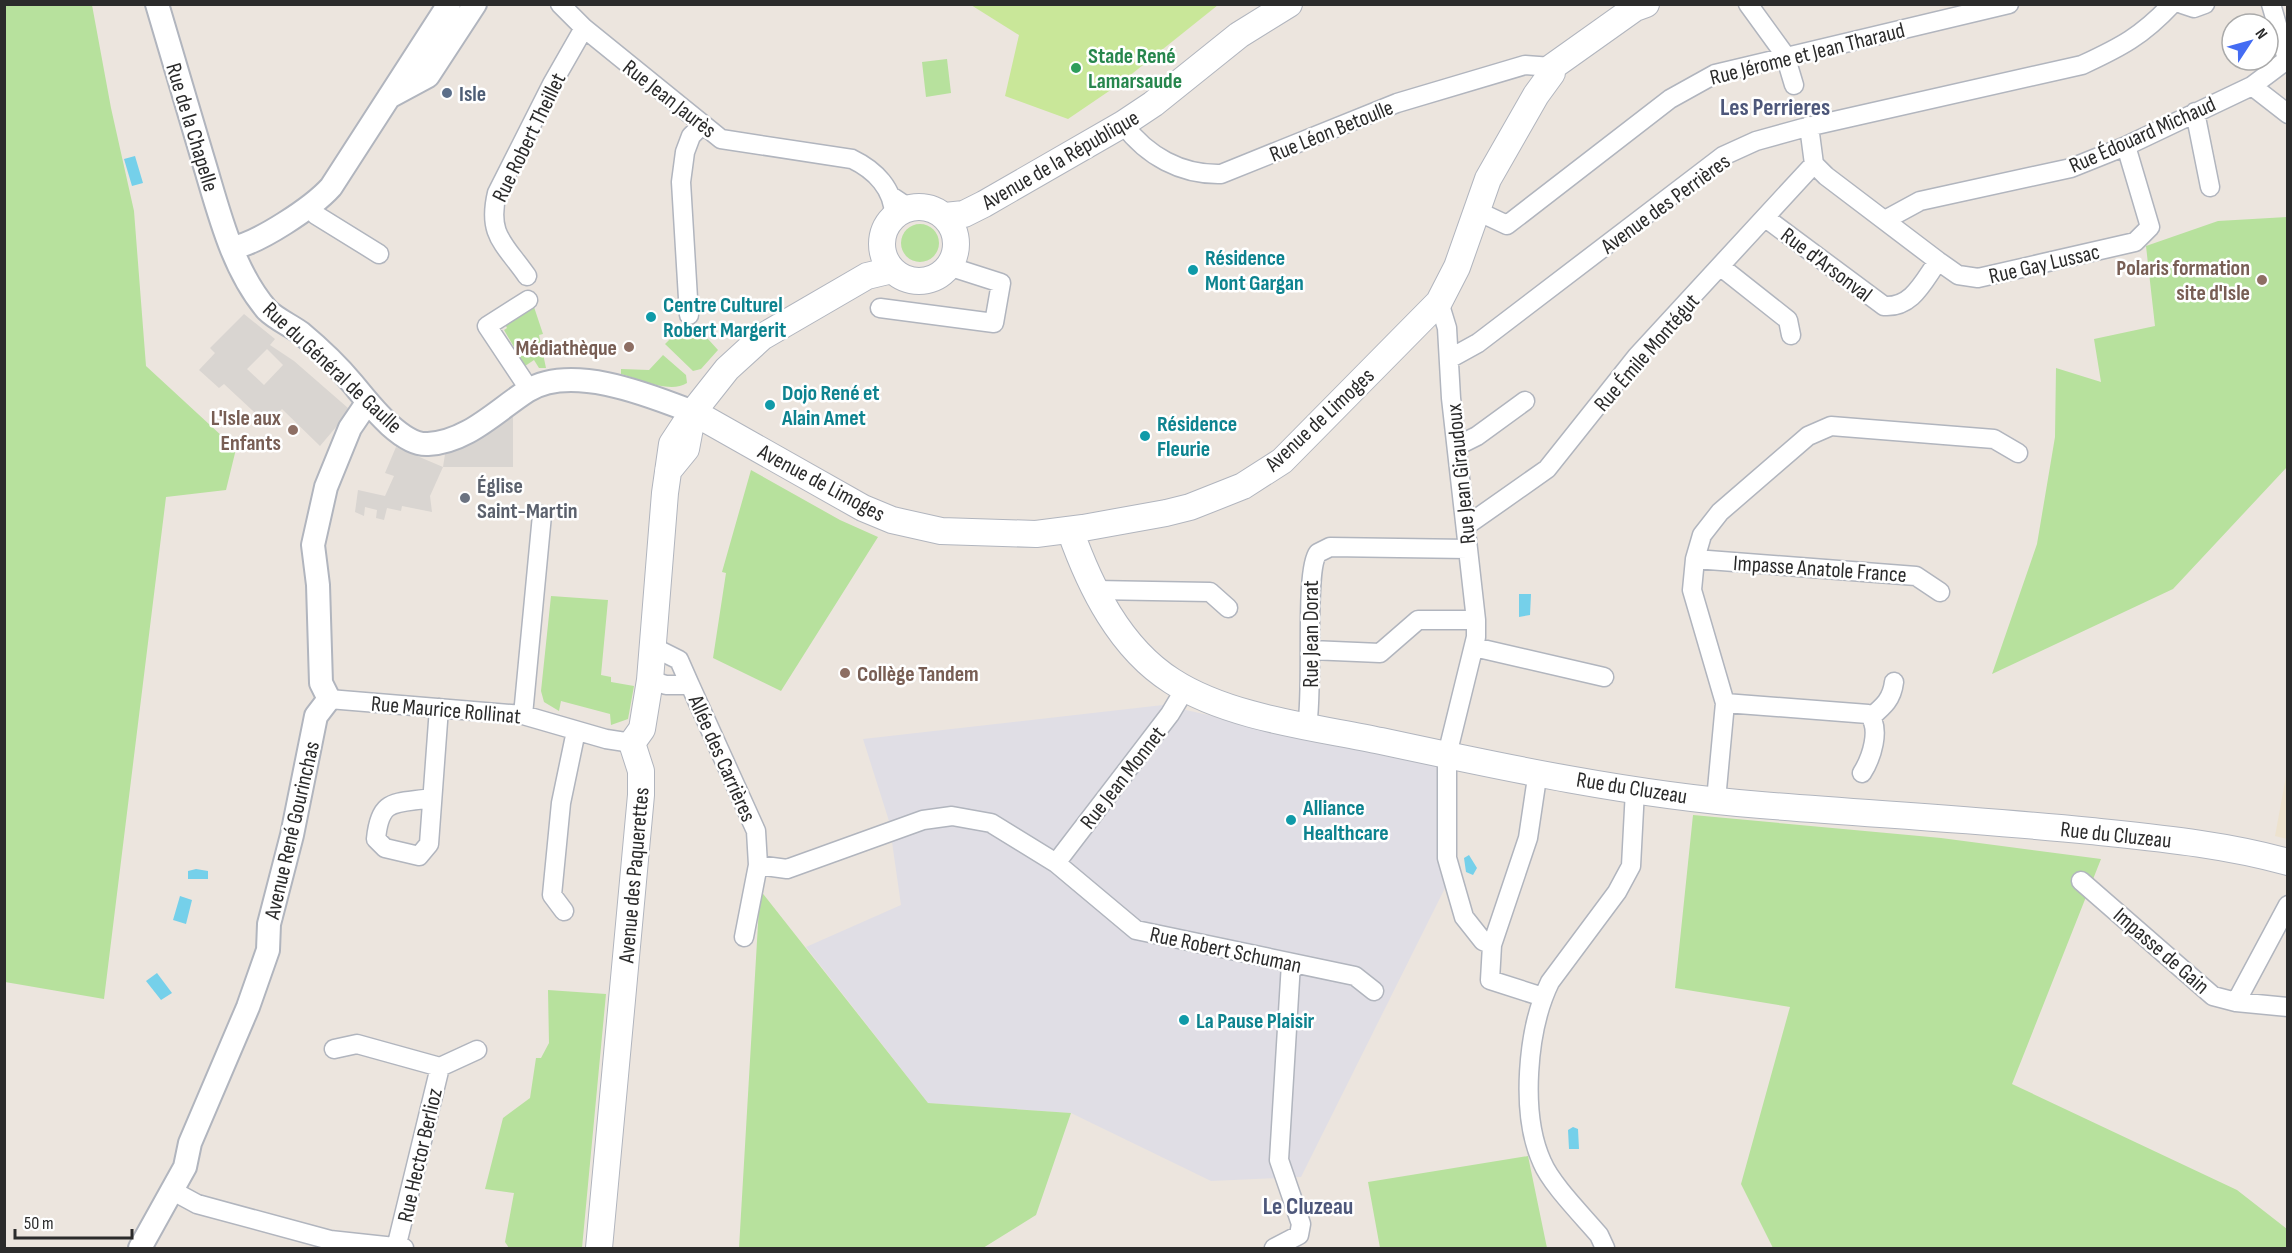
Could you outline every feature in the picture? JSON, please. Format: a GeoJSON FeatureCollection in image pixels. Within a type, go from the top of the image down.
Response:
{"type":"FeatureCollection","features":[{"type":"Feature","properties":{"kind":"main road","name":"Avenue de la République"},"geometry":{"type":"LineString","coordinates":[[1239,35],[1266,4]]}},
{"type":"Feature","properties":{"kind":"main road","name":"Avenue de la République"},"geometry":{"type":"LineString","coordinates":[[954,222],[1154,104],[1239,35],[1289,4]]}},
{"type":"Feature","properties":{"kind":"main road","name":"Avenue de Limoges"},"geometry":{"type":"LineString","coordinates":[[693,412],[815,483],[892,520],[941,531],[1036,534],[1070,530],[1190,507],[1243,486],[1282,460],[1439,303],[1457,267],[1475,210],[1488,179],[1536,95],[1552,73],[1552,67],[1635,8],[1646,4]]}},
{"type":"Feature","properties":{"kind":"main road"},"geometry":{"type":"LineString","coordinates":[[898,207],[929,208],[954,222],[954,256],[948,266],[929,279],[917,281],[905,278],[887,260],[882,238],[898,207]]}},
{"type":"Feature","properties":{"kind":"main road"},"geometry":{"type":"LineString","coordinates":[[632,743],[642,729],[650,680],[668,471],[686,449],[693,412],[727,369],[762,337],[867,276],[887,260]]}},
{"type":"Feature","properties":{"kind":"main road","name":"Rue du Cluzeau"},"geometry":{"type":"LineString","coordinates":[[1070,530],[1095,590],[1133,650],[1146,663],[1185,689],[1237,710],[1448,755],[1635,789],[1716,800],[2170,839],[2252,852],[2288,862]]}},
{"type":"Feature","properties":{"kind":"main road","name":"Avenue des Paquerettes"},"geometry":{"type":"LineString","coordinates":[[599,1248],[641,795],[642,771],[632,743]]}},
{"type":"Feature","properties":{"kind":"street","name":"Rue de la Chapelle"},"geometry":{"type":"LineString","coordinates":[[157,4],[232,248]]}},
{"type":"Feature","properties":{"kind":"street"},"geometry":{"type":"LineString","coordinates":[[232,248],[253,242],[308,206],[331,187],[449,4]]}},
{"type":"Feature","properties":{"kind":"street"},"geometry":{"type":"LineString","coordinates":[[388,98],[428,76],[475,4]]}},
{"type":"Feature","properties":{"kind":"street","name":"Rue Jean Jaurès"},"geometry":{"type":"LineString","coordinates":[[560,4],[584,28],[721,139],[852,159],[869,167],[898,207]]}},
{"type":"Feature","properties":{"kind":"street"},"geometry":{"type":"LineString","coordinates":[[1748,4],[1785,56],[1794,85]]}},
{"type":"Feature","properties":{"kind":"street","name":"Rue Jérome et Jean Tharaud"},"geometry":{"type":"LineString","coordinates":[[1475,210],[1507,225],[1691,85],[1715,74],[2009,4]]}},
{"type":"Feature","properties":{"kind":"street","name":"Avenue des Perrières"},"geometry":{"type":"LineString","coordinates":[[1449,359],[1478,343],[1723,156],[1756,141],[1809,126],[2082,65],[2120,48],[2148,29],[2172,4]]}},
{"type":"Feature","properties":{"kind":"street"},"geometry":{"type":"LineString","coordinates":[[2182,4],[2194,8],[2205,4]]}},
{"type":"Feature","properties":{"kind":"street"},"geometry":{"type":"LineString","coordinates":[[2271,4],[2287,59]]}},
{"type":"Feature","properties":{"kind":"street","name":"Rue Robert Theillet"},"geometry":{"type":"LineString","coordinates":[[527,276],[492,224],[492,212],[497,193],[552,84],[584,28]]}},
{"type":"Feature","properties":{"kind":"street","name":"Rue Édouard Michaud"},"geometry":{"type":"LineString","coordinates":[[1885,220],[1920,201],[2071,168],[2126,146],[2252,86],[2287,59]]}},
{"type":"Feature","properties":{"kind":"street","name":"Rue Léon Betoulle"},"geometry":{"type":"LineString","coordinates":[[1123,124],[1137,142],[1168,163],[1204,174],[1221,174],[1397,103],[1524,65],[1552,67]]}},
{"type":"Feature","properties":{"kind":"street"},"geometry":{"type":"LineString","coordinates":[[2252,86],[2288,114]]}},
{"type":"Feature","properties":{"kind":"street"},"geometry":{"type":"LineString","coordinates":[[2194,112],[2210,187]]}},
{"type":"Feature","properties":{"kind":"street"},"geometry":{"type":"LineString","coordinates":[[689,315],[681,182],[685,152],[692,136],[702,125]]}},
{"type":"Feature","properties":{"kind":"street"},"geometry":{"type":"LineString","coordinates":[[1809,126],[1814,164]]}},
{"type":"Feature","properties":{"kind":"street","name":"Rue Gay Lussac"},"geometry":{"type":"LineString","coordinates":[[1814,164],[1958,275],[1978,278],[2135,242],[2150,227],[2126,146]]}},
{"type":"Feature","properties":{"kind":"street","name":"Rue Émile Montégut"},"geometry":{"type":"LineString","coordinates":[[1466,526],[1547,469],[1637,356],[1767,219],[1814,164]]}},
{"type":"Feature","properties":{"kind":"street"},"geometry":{"type":"LineString","coordinates":[[308,206],[316,215],[379,254]]}},
{"type":"Feature","properties":{"kind":"street","name":"Rue d'Arsonval"},"geometry":{"type":"LineString","coordinates":[[1767,219],[1884,306],[1897,307],[1907,303],[1938,261]]}},
{"type":"Feature","properties":{"kind":"street","name":"Rue du Général de Gaulle"},"geometry":{"type":"LineString","coordinates":[[232,248],[248,282],[268,311],[300,333],[330,359],[367,403],[405,435],[429,444],[448,440],[481,424],[529,390],[554,381],[604,383],[693,412]]}},
{"type":"Feature","properties":{"kind":"street"},"geometry":{"type":"LineString","coordinates":[[880,308],[994,323],[1001,283],[948,266]]}},
{"type":"Feature","properties":{"kind":"street"},"geometry":{"type":"LineString","coordinates":[[1721,267],[1788,320],[1791,335]]}},
{"type":"Feature","properties":{"kind":"street"},"geometry":{"type":"LineString","coordinates":[[528,300],[488,326],[529,390]]}},
{"type":"Feature","properties":{"kind":"street","name":"Rue Jean Giraudoux"},"geometry":{"type":"LineString","coordinates":[[1439,303],[1447,328],[1456,446],[1476,620],[1474,647],[1448,755],[1447,858],[1464,917],[1483,941],[1492,945]]}},
{"type":"Feature","properties":{"kind":"street"},"geometry":{"type":"LineString","coordinates":[[1456,446],[1477,436],[1525,401]]}},
{"type":"Feature","properties":{"kind":"street"},"geometry":{"type":"LineString","coordinates":[[329,699],[321,683],[318,585],[313,545],[326,487],[350,428],[367,403]]}},
{"type":"Feature","properties":{"kind":"street"},"geometry":{"type":"LineString","coordinates":[[1716,800],[1725,703],[1692,590],[1695,559],[1702,535],[1720,512],[1808,436],[1831,426],[1994,439],[2018,453]]}},
{"type":"Feature","properties":{"kind":"street"},"geometry":{"type":"LineString","coordinates":[[523,715],[542,515]]}},
{"type":"Feature","properties":{"kind":"street","name":"Rue Jean Dorat"},"geometry":{"type":"LineString","coordinates":[[1307,725],[1313,558],[1323,549],[1468,549]]}},
{"type":"Feature","properties":{"kind":"street","name":"Impasse Anatole France"},"geometry":{"type":"LineString","coordinates":[[1695,559],[1916,576],[1940,592]]}},
{"type":"Feature","properties":{"kind":"street"},"geometry":{"type":"LineString","coordinates":[[1095,590],[1209,592],[1228,608]]}},
{"type":"Feature","properties":{"kind":"street"},"geometry":{"type":"LineString","coordinates":[[1311,650],[1380,653],[1418,620],[1476,620]]}},
{"type":"Feature","properties":{"kind":"street","name":"Allée des Carrières"},"geometry":{"type":"LineString","coordinates":[[653,647],[679,660],[756,831],[758,865],[744,937]]}},
{"type":"Feature","properties":{"kind":"street"},"geometry":{"type":"LineString","coordinates":[[1474,647],[1604,677]]}},
{"type":"Feature","properties":{"kind":"street","name":"Allée des Carrières"},"geometry":{"type":"LineString","coordinates":[[650,680],[666,685],[690,685]]}},
{"type":"Feature","properties":{"kind":"street"},"geometry":{"type":"LineString","coordinates":[[1872,717],[1888,703],[1894,682]]}},
{"type":"Feature","properties":{"kind":"street","name":"Rue Jean Monnet"},"geometry":{"type":"LineString","coordinates":[[1056,863],[1170,714],[1185,689]]}},
{"type":"Feature","properties":{"kind":"street","name":"Rue Maurice Rollinat"},"geometry":{"type":"LineString","coordinates":[[329,699],[523,715],[618,742],[632,743]]}},
{"type":"Feature","properties":{"kind":"street","name":"Avenue René Gourinchas"},"geometry":{"type":"LineString","coordinates":[[140,1248],[185,1167],[190,1143],[248,1007],[268,950],[269,924],[292,835],[316,716],[329,699]]}},
{"type":"Feature","properties":{"kind":"street"},"geometry":{"type":"LineString","coordinates":[[1725,703],[1863,712],[1872,717],[1875,727],[1870,756],[1862,773]]}},
{"type":"Feature","properties":{"kind":"street"},"geometry":{"type":"LineString","coordinates":[[432,798],[439,708]]}},
{"type":"Feature","properties":{"kind":"street"},"geometry":{"type":"LineString","coordinates":[[564,911],[552,895],[561,803],[576,731]]}},
{"type":"Feature","properties":{"kind":"street"},"geometry":{"type":"LineString","coordinates":[[1538,771],[1528,838],[1492,945],[1490,980],[1543,997]]}},
{"type":"Feature","properties":{"kind":"street"},"geometry":{"type":"LineString","coordinates":[[1605,1248],[1599,1235],[1543,1165],[1533,1139],[1528,1083],[1537,1016],[1550,982],[1617,892],[1631,866],[1635,789]]}},
{"type":"Feature","properties":{"kind":"street","name":"Rue Robert Schuman"},"geometry":{"type":"LineString","coordinates":[[758,865],[787,869],[924,820],[952,816],[991,823],[1056,863],[1136,930],[1355,976],[1374,991]]}},
{"type":"Feature","properties":{"kind":"street","name":"Impasse de Gain"},"geometry":{"type":"LineString","coordinates":[[2081,880],[2213,996],[2236,1002],[2288,1007]]}},
{"type":"Feature","properties":{"kind":"street"},"geometry":{"type":"LineString","coordinates":[[2236,1002],[2288,905]]}},
{"type":"Feature","properties":{"kind":"street"},"geometry":{"type":"LineString","coordinates":[[1274,1248],[1299,1235],[1301,1224],[1280,1160],[1291,963]]}},
{"type":"Feature","properties":{"kind":"street"},"geometry":{"type":"LineString","coordinates":[[334,1049],[357,1044],[440,1067]]}},
{"type":"Feature","properties":{"kind":"street","name":"Rue Hector Berlioz"},"geometry":{"type":"LineString","coordinates":[[396,1248],[440,1067],[477,1050]]}},
{"type":"Feature","properties":{"kind":"street"},"geometry":{"type":"LineString","coordinates":[[173,1191],[197,1204],[330,1240],[404,1248]]}},
{"type":"Feature","properties":{"kind":"shaded area"},"geometry":{"type":"Polygon","coordinates":[[[244,314],[275,339],[270,345],[294,361],[348,408],[342,420],[320,446],[282,409],[267,424],[224,384],[219,388],[199,370],[215,353],[210,348],[244,314]],[[267,349],[247,369],[264,385],[283,365],[267,349]]]}},
{"type":"Feature","properties":{"kind":"shaded area"},"geometry":{"type":"Polygon","coordinates":[[[513,414],[513,467],[443,467],[446,448],[513,414]]]}},
{"type":"Feature","properties":{"kind":"shaded area"},"geometry":{"type":"Polygon","coordinates":[[[396,447],[443,467],[430,496],[432,512],[402,506],[401,511],[387,508],[384,520],[376,518],[377,510],[365,507],[364,516],[355,512],[358,490],[385,496],[394,476],[385,473],[396,447]]]}},
{"type":"Feature","properties":{"kind":"shaded area"},"geometry":{"type":"Polygon","coordinates":[[[1163,705],[1439,766],[1447,884],[1301,1177],[1211,1181],[1071,1113],[928,1103],[806,947],[901,905],[889,821],[863,739],[1163,705]]]}},
{"type":"Feature","properties":{"kind":"shaded area"},"geometry":{"type":"Polygon","coordinates":[[[2287,771],[2287,839],[2275,836],[2287,771]]]}},
{"type":"Feature","properties":{"kind":"green space"},"geometry":{"type":"Polygon","coordinates":[[[4,5],[92,5],[111,108],[134,211],[146,366],[236,449],[226,490],[166,497],[104,999],[5,982],[4,5]]]}},
{"type":"Feature","properties":{"kind":"green space","name":"Stade René Lamarsaude"},"geometry":{"type":"Polygon","coordinates":[[[971,5],[1218,5],[1118,85],[1068,119],[1005,96],[1019,35],[971,5]]]}},
{"type":"Feature","properties":{"kind":"green space"},"geometry":{"type":"Polygon","coordinates":[[[947,59],[951,93],[926,97],[922,62],[947,59]]]}},
{"type":"Feature","properties":{"kind":"green space"},"geometry":{"type":"Polygon","coordinates":[[[2287,217],[2287,467],[2173,589],[1992,674],[2037,544],[2055,437],[2056,368],[2101,382],[2094,339],[2155,326],[2146,246],[2218,221],[2287,217]]]}},
{"type":"Feature","properties":{"kind":"green space"},"geometry":{"type":"Polygon","coordinates":[[[920,224],[933,230],[939,243],[933,256],[920,262],[907,256],[901,243],[907,230],[920,224]]]}},
{"type":"Feature","properties":{"kind":"green space"},"geometry":{"type":"Polygon","coordinates":[[[534,307],[543,334],[539,335],[546,368],[539,368],[534,360],[525,366],[504,330],[507,328],[505,324],[534,307]]]}},
{"type":"Feature","properties":{"kind":"green space"},"geometry":{"type":"Polygon","coordinates":[[[698,328],[718,350],[701,369],[693,371],[665,344],[676,333],[698,328]]]}},
{"type":"Feature","properties":{"kind":"green space"},"geometry":{"type":"Polygon","coordinates":[[[663,355],[686,375],[687,383],[672,387],[663,386],[621,374],[621,369],[649,370],[663,355]]]}},
{"type":"Feature","properties":{"kind":"green space"},"geometry":{"type":"Polygon","coordinates":[[[751,470],[840,520],[878,537],[781,691],[713,658],[726,573],[722,572],[751,470]]]}},
{"type":"Feature","properties":{"kind":"green space"},"geometry":{"type":"Polygon","coordinates":[[[551,596],[608,600],[601,675],[611,677],[611,682],[634,686],[628,719],[611,725],[610,714],[561,701],[559,711],[544,702],[541,691],[551,596]]]}},
{"type":"Feature","properties":{"kind":"green space"},"geometry":{"type":"Polygon","coordinates":[[[1693,815],[1941,838],[2101,859],[2012,1084],[2237,1190],[2287,1229],[2287,1248],[1773,1248],[1741,1184],[1790,1007],[1675,988],[1693,815]]]}},
{"type":"Feature","properties":{"kind":"green space"},"geometry":{"type":"Polygon","coordinates":[[[760,890],[928,1103],[1071,1113],[1036,1215],[983,1248],[739,1248],[760,890]]]}},
{"type":"Feature","properties":{"kind":"green space"},"geometry":{"type":"Polygon","coordinates":[[[548,990],[606,994],[582,1248],[509,1248],[505,1242],[514,1193],[485,1189],[503,1118],[530,1098],[536,1058],[541,1058],[549,1043],[548,990]]]}},
{"type":"Feature","properties":{"kind":"green space"},"geometry":{"type":"Polygon","coordinates":[[[1528,1156],[1547,1248],[1380,1248],[1368,1182],[1528,1156]]]}},
{"type":"Feature","properties":{"kind":"water"},"geometry":{"type":"Polygon","coordinates":[[[135,156],[143,183],[132,186],[124,159],[135,156]]]}},
{"type":"Feature","properties":{"kind":"water"},"geometry":{"type":"Polygon","coordinates":[[[1519,594],[1531,594],[1530,615],[1519,617],[1519,594]]]}},
{"type":"Feature","properties":{"kind":"water"},"geometry":{"type":"Polygon","coordinates":[[[1469,855],[1477,868],[1473,875],[1466,872],[1464,858],[1469,855]]]}},
{"type":"Feature","properties":{"kind":"water"},"geometry":{"type":"Polygon","coordinates":[[[196,869],[208,871],[208,879],[188,879],[188,871],[196,869]]]}},
{"type":"Feature","properties":{"kind":"water"},"geometry":{"type":"Polygon","coordinates":[[[180,896],[192,900],[186,924],[173,920],[180,896]]]}},
{"type":"Feature","properties":{"kind":"water"},"geometry":{"type":"Polygon","coordinates":[[[157,973],[172,993],[161,1000],[146,981],[157,973]]]}},
{"type":"Feature","properties":{"kind":"water"},"geometry":{"type":"Polygon","coordinates":[[[1573,1127],[1578,1129],[1579,1149],[1569,1149],[1568,1130],[1573,1127]]]}},
{"type":"Feature","properties":{"kind":"place","name":"Stade René Lamarsaude"},"geometry":{"type":"Point","coordinates":[1076,68]}},
{"type":"Feature","properties":{"kind":"place","name":"Isle"},"geometry":{"type":"Point","coordinates":[447,93]}},
{"type":"Feature","properties":{"kind":"place","name":"Résidence Mont Gargan"},"geometry":{"type":"Point","coordinates":[1193,270]}},
{"type":"Feature","properties":{"kind":"place","name":"Polaris formation site d'Isle"},"geometry":{"type":"Point","coordinates":[2262,280]}},
{"type":"Feature","properties":{"kind":"place","name":"Centre Culturel Robert Margerit"},"geometry":{"type":"Point","coordinates":[651,317]}},
{"type":"Feature","properties":{"kind":"place","name":"Médiathèque"},"geometry":{"type":"Point","coordinates":[629,347]}},
{"type":"Feature","properties":{"kind":"place","name":"Dojo René et Alain Amet"},"geometry":{"type":"Point","coordinates":[770,405]}},
{"type":"Feature","properties":{"kind":"place","name":"L'Isle aux Enfants"},"geometry":{"type":"Point","coordinates":[293,430]}},
{"type":"Feature","properties":{"kind":"place","name":"Résidence Fleurie"},"geometry":{"type":"Point","coordinates":[1145,436]}},
{"type":"Feature","properties":{"kind":"place","name":"Église Saint-Martin"},"geometry":{"type":"Point","coordinates":[465,498]}},
{"type":"Feature","properties":{"kind":"place","name":"Collège Tandem"},"geometry":{"type":"Point","coordinates":[845,673]}},
{"type":"Feature","properties":{"kind":"place","name":"Alliance Healthcare"},"geometry":{"type":"Point","coordinates":[1291,820]}},
{"type":"Feature","properties":{"kind":"place","name":"La Pause Plaisir"},"geometry":{"type":"Point","coordinates":[1184,1020]}},
{"type":"Feature","properties":{"kind":"district","name":"Les Perrieres"},"geometry":{"type":"Point","coordinates":[1775,107]}},
{"type":"Feature","properties":{"kind":"district","name":"Le Cluzeau"},"geometry":{"type":"Point","coordinates":[1308,1206]}}]}
